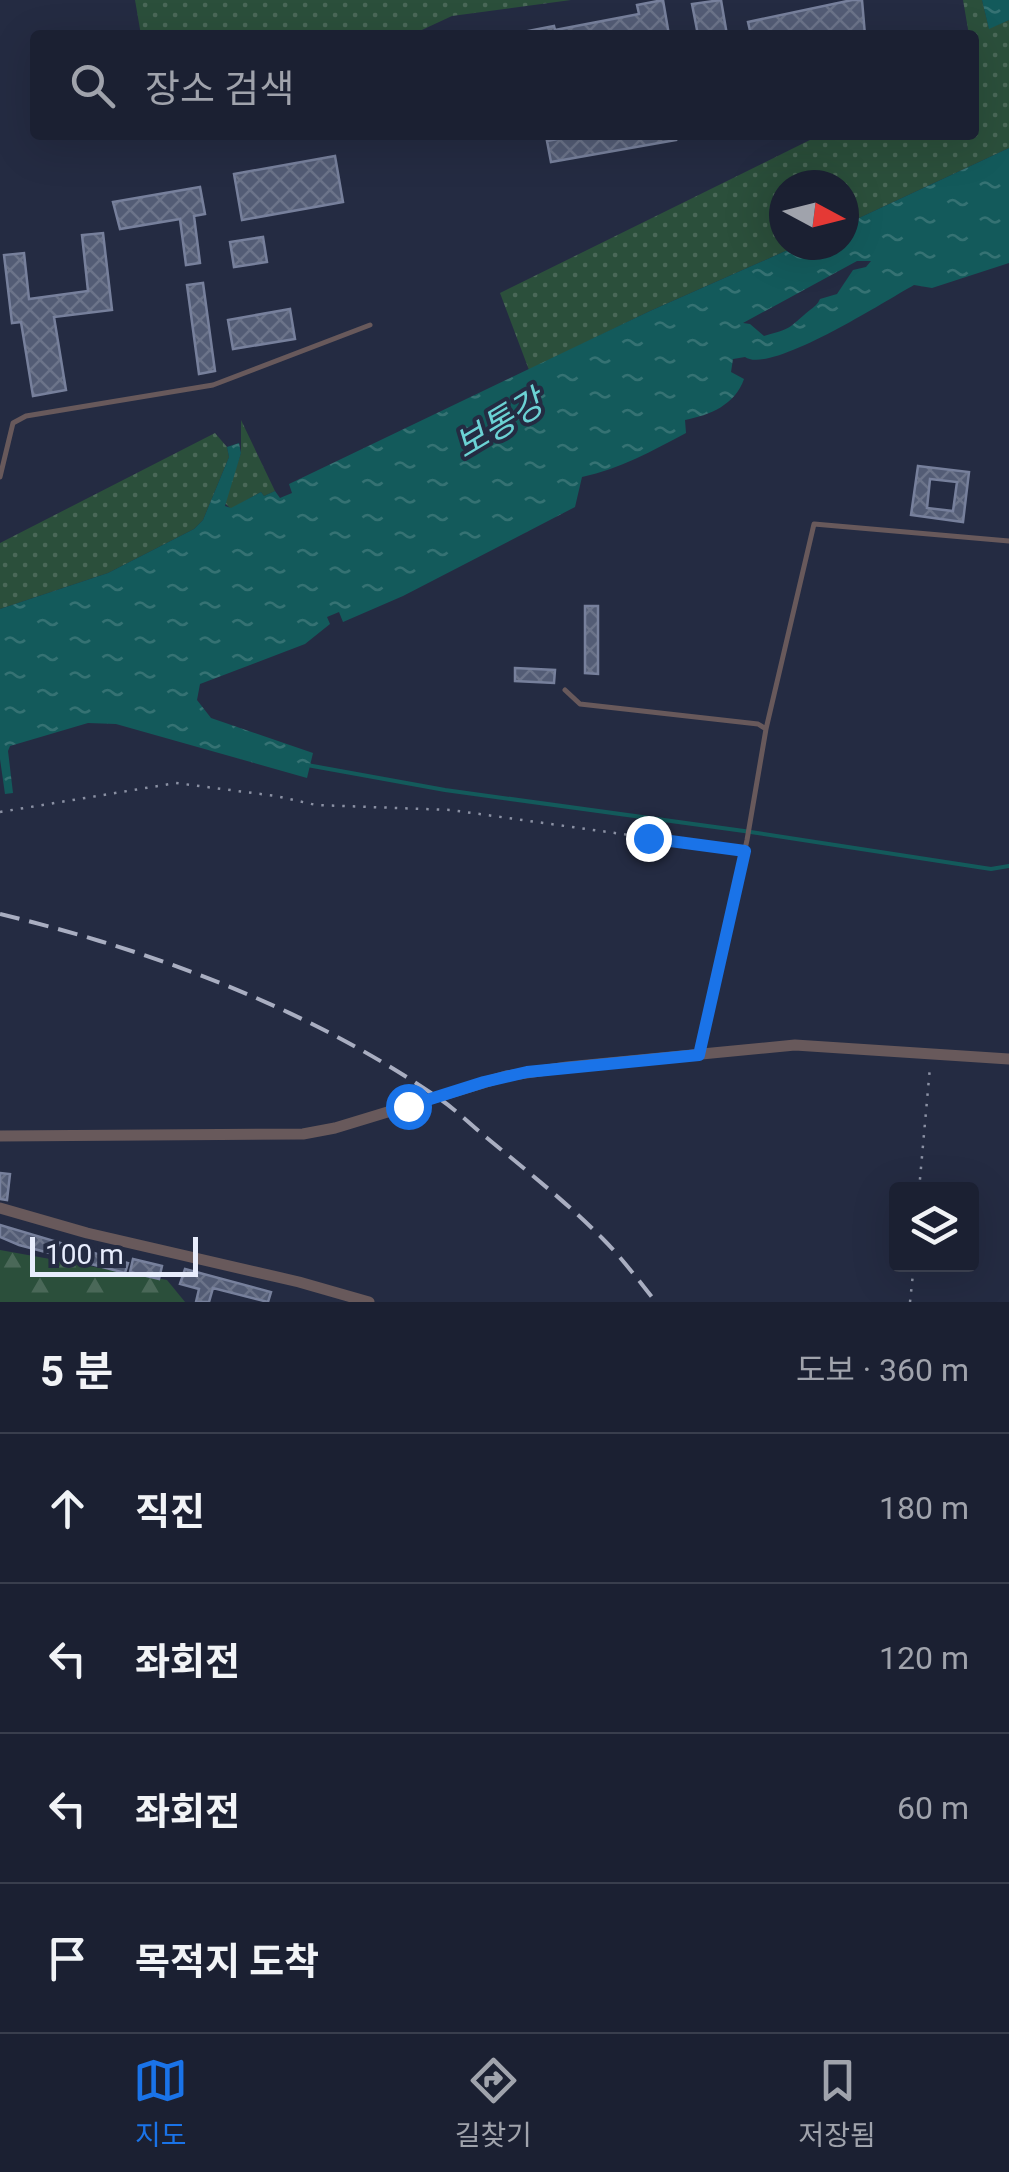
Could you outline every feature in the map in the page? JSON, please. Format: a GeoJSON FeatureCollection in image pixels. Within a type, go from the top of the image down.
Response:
{"type":"FeatureCollection","features":[{"type":"Feature","properties":{"kind":"street"},"geometry":{"type":"LineString","coordinates":[[0,1136],[303,1134],[516,1074],[794,1046],[1009,1059]]}},
{"type":"Feature","properties":{"kind":"street"},"geometry":{"type":"LineString","coordinates":[[0,1208],[370,1302]]}},
{"type":"Feature","properties":{"kind":"lane"},"geometry":{"type":"LineString","coordinates":[[0,477],[13,423],[26,416],[213,385],[370,325]]}},
{"type":"Feature","properties":{"kind":"lane"},"geometry":{"type":"LineString","coordinates":[[699,1055],[748,840],[766,729],[814,524],[1009,541]]}},
{"type":"Feature","properties":{"kind":"lane"},"geometry":{"type":"LineString","coordinates":[[565,690],[580,704],[758,724],[766,729]]}},
{"type":"Feature","properties":{"kind":"path"},"geometry":{"type":"LineString","coordinates":[[0,812],[176,783],[316,805],[450,810],[745,851]]}},
{"type":"Feature","properties":{"kind":"path"},"geometry":{"type":"LineString","coordinates":[[920,1182],[929,1056]]}},
{"type":"Feature","properties":{"kind":"path"},"geometry":{"type":"LineString","coordinates":[[910,1302],[913,1272]]}},
{"type":"Feature","properties":{"kind":"green space"},"geometry":{"type":"Polygon","coordinates":[[[135,0],[571,0],[452,16],[422,30],[140,30],[135,0]]]}},
{"type":"Feature","properties":{"kind":"green space"},"geometry":{"type":"Polygon","coordinates":[[[963,0],[982,0],[989,28],[1009,20],[1009,148],[859,218],[859,170],[769,170],[769,258],[529,370],[500,293],[810,140],[979,140],[979,30],[968,30],[963,0]]]}},
{"type":"Feature","properties":{"kind":"green space"},"geometry":{"type":"Polygon","coordinates":[[[241,420],[275,491],[264,496],[261,492],[231,509],[224,502],[241,453],[241,420]]]}},
{"type":"Feature","properties":{"kind":"green space"},"geometry":{"type":"Polygon","coordinates":[[[215,433],[227,447],[229,457],[203,520],[194,529],[108,573],[0,609],[0,543],[215,433]]]}},
{"type":"Feature","properties":{"kind":"green space"},"geometry":{"type":"Polygon","coordinates":[[[0,1250],[167,1280],[185,1302],[0,1302],[0,1250]]]}},
{"type":"Feature","properties":{"kind":"water"},"geometry":{"type":"Polygon","coordinates":[[[982,0],[1009,0],[1009,20],[989,29],[982,0]]]}},
{"type":"Feature","properties":{"kind":"water","name":"보통강"},"geometry":{"type":"Polygon","coordinates":[[[1009,148],[1009,263],[932,288],[914,285],[828,334],[778,356],[733,359],[731,372],[744,379],[728,402],[712,412],[685,420],[686,433],[661,446],[582,477],[575,507],[403,596],[343,622],[339,612],[327,617],[330,624],[305,644],[200,684],[197,700],[211,718],[313,753],[307,778],[116,724],[88,723],[10,746],[13,793],[5,794],[0,759],[0,609],[108,573],[194,529],[203,520],[229,457],[227,447],[239,443],[241,453],[225,506],[231,508],[261,492],[264,496],[275,491],[280,498],[292,493],[289,484],[769,258],[859,260],[859,218],[1009,148]],[[857,261],[743,323],[764,336],[785,329],[820,299],[837,294],[853,270],[866,267],[871,261],[857,261]]]}},
{"type":"Feature","properties":{"kind":"building"},"geometry":{"type":"Polygon","coordinates":[[[663,0],[668,30],[555,30],[639,14],[637,5],[663,0]]]}},
{"type":"Feature","properties":{"kind":"building"},"geometry":{"type":"Polygon","coordinates":[[[721,0],[726,30],[697,30],[692,4],[721,0]]]}},
{"type":"Feature","properties":{"kind":"building"},"geometry":{"type":"Polygon","coordinates":[[[862,0],[865,30],[750,30],[748,22],[862,0]]]}},
{"type":"Feature","properties":{"kind":"building"},"geometry":{"type":"Polygon","coordinates":[[[552,140],[676,140],[551,162],[547,141],[552,140]]]}},
{"type":"Feature","properties":{"kind":"building"},"geometry":{"type":"Polygon","coordinates":[[[335,156],[343,202],[242,220],[234,174],[335,156]]]}},
{"type":"Feature","properties":{"kind":"building"},"geometry":{"type":"Polygon","coordinates":[[[200,187],[205,214],[194,216],[200,263],[186,265],[180,219],[120,229],[113,202],[200,187]]]}},
{"type":"Feature","properties":{"kind":"building"},"geometry":{"type":"Polygon","coordinates":[[[103,233],[112,310],[54,317],[66,390],[33,396],[21,322],[12,323],[4,255],[24,253],[29,299],[88,291],[82,235],[103,233]]]}},
{"type":"Feature","properties":{"kind":"building"},"geometry":{"type":"Polygon","coordinates":[[[263,237],[267,262],[234,267],[230,242],[263,237]]]}},
{"type":"Feature","properties":{"kind":"building"},"geometry":{"type":"Polygon","coordinates":[[[203,283],[215,371],[199,374],[187,285],[203,283]]]}},
{"type":"Feature","properties":{"kind":"building"},"geometry":{"type":"Polygon","coordinates":[[[290,309],[295,339],[233,349],[228,320],[290,309]]]}},
{"type":"Feature","properties":{"kind":"building"},"geometry":{"type":"Polygon","coordinates":[[[918,466],[969,472],[963,522],[911,515],[918,466]],[[930,479],[927,508],[953,511],[957,482],[930,479]]]}},
{"type":"Feature","properties":{"kind":"building"},"geometry":{"type":"Polygon","coordinates":[[[585,606],[598,606],[598,674],[585,673],[585,606]]]}},
{"type":"Feature","properties":{"kind":"building"},"geometry":{"type":"Polygon","coordinates":[[[515,668],[555,670],[554,683],[515,681],[515,668]]]}},
{"type":"Feature","properties":{"kind":"building"},"geometry":{"type":"Polygon","coordinates":[[[0,1173],[10,1174],[7,1200],[0,1199],[0,1173]]]}},
{"type":"Feature","properties":{"kind":"building"},"geometry":{"type":"Polygon","coordinates":[[[0,1225],[128,1263],[125,1273],[19,1245],[0,1237],[0,1225]]]}},
{"type":"Feature","properties":{"kind":"building"},"geometry":{"type":"Polygon","coordinates":[[[133,1259],[162,1266],[159,1279],[130,1272],[133,1259]]]}},
{"type":"Feature","properties":{"kind":"building"},"geometry":{"type":"Polygon","coordinates":[[[185,1269],[271,1292],[268,1302],[213,1288],[209,1302],[196,1302],[199,1289],[180,1284],[185,1269]]]}},
{"type":"Feature","properties":{"kind":"waterway"},"geometry":{"type":"LineString","coordinates":[[307,765],[445,790],[991,869],[1009,866]]}},
{"type":"Feature","properties":{"kind":"railway"},"geometry":{"type":"LineString","coordinates":[[0,914],[114,945],[225,985],[279,1008],[384,1063],[448,1105],[560,1199],[609,1246],[656,1302]]}},
{"type":"Feature","properties":{"kind":"route"},"geometry":{"type":"LineString","coordinates":[[408,1106],[527,1072],[699,1055],[745,851],[648,838]]}}]}
